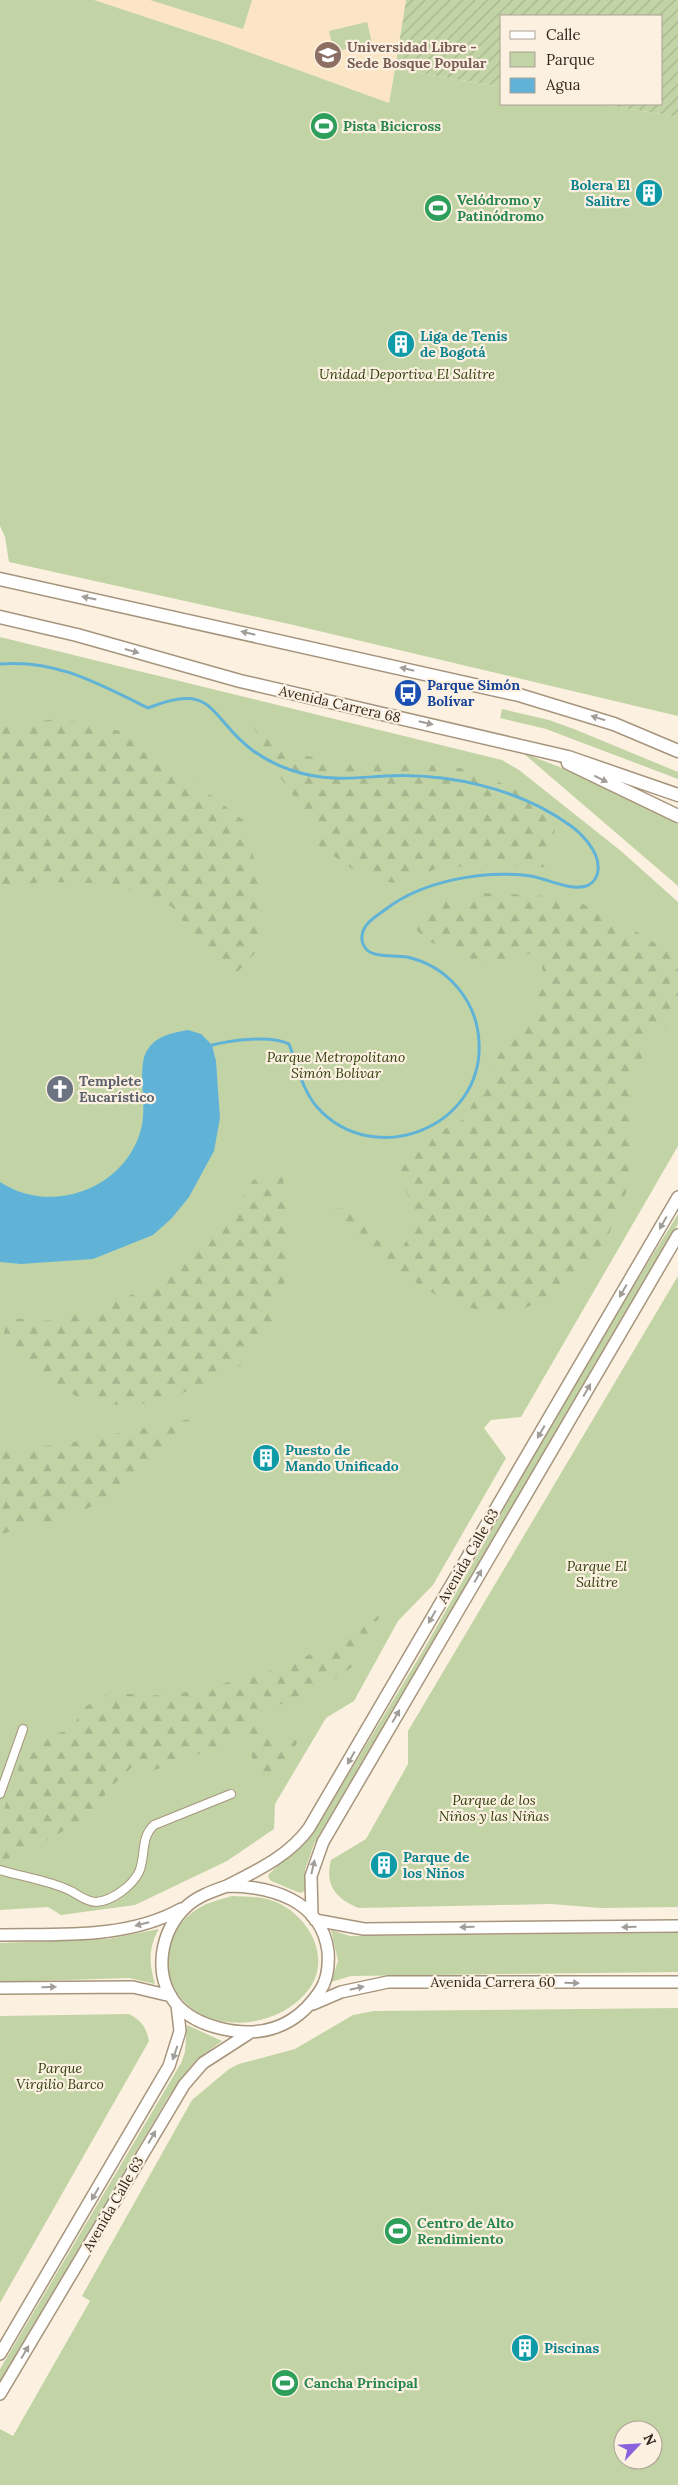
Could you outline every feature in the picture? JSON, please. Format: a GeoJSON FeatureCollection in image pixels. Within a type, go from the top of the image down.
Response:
{"type":"FeatureCollection","features":[{"type":"Feature","properties":{"kind":"main road"},"geometry":{"type":"LineString","coordinates":[[0,579],[519,695],[558,705],[678,751]]}},
{"type":"Feature","properties":{"kind":"main road","name":"Avenida Carrera 68"},"geometry":{"type":"LineString","coordinates":[[0,617],[76,635],[240,681],[541,750],[596,765],[678,795]]}},
{"type":"Feature","properties":{"kind":"main road"},"geometry":{"type":"LineString","coordinates":[[643,736],[678,743]]}},
{"type":"Feature","properties":{"kind":"main road"},"geometry":{"type":"LineString","coordinates":[[541,750],[678,816]]}},
{"type":"Feature","properties":{"kind":"main road","name":"Avenida Calle 63"},"geometry":{"type":"LineString","coordinates":[[227,1886],[287,1850],[309,1828],[678,1197]]}},
{"type":"Feature","properties":{"kind":"main road","name":"Avenida Calle 63"},"geometry":{"type":"LineString","coordinates":[[314,1918],[311,1876],[323,1842],[678,1235]]}},
{"type":"Feature","properties":{"kind":"main road"},"geometry":{"type":"LineString","coordinates":[[610,1313],[626,1324]]}},
{"type":"Feature","properties":{"kind":"main road"},"geometry":{"type":"LineString","coordinates":[[0,1935],[88,1933],[113,1930],[162,1918],[204,1895],[227,1886],[256,1887],[280,1893],[294,1900],[314,1918],[327,1945],[329,1960],[323,1987],[312,2004],[284,2024],[248,2034],[205,2024],[186,2013],[174,2001],[163,1976],[162,1949],[174,1921],[187,1906]]}},
{"type":"Feature","properties":{"kind":"main road"},"geometry":{"type":"LineString","coordinates":[[314,1918],[364,1929],[678,1926]]}},
{"type":"Feature","properties":{"kind":"main road","name":"Avenida Carrera 60"},"geometry":{"type":"LineString","coordinates":[[312,2004],[341,1992],[388,1982],[678,1982]]}},
{"type":"Feature","properties":{"kind":"main road"},"geometry":{"type":"LineString","coordinates":[[0,1988],[133,1986],[174,2001]]}},
{"type":"Feature","properties":{"kind":"main road","name":"Avenida Calle 63"},"geometry":{"type":"LineString","coordinates":[[0,2354],[170,2066],[180,2031],[174,2001]]}},
{"type":"Feature","properties":{"kind":"main road","name":"Avenida Calle 63"},"geometry":{"type":"LineString","coordinates":[[0,2394],[184,2085],[204,2063],[248,2034]]}},
{"type":"Feature","properties":{"kind":"street"},"geometry":{"type":"LineString","coordinates":[[0,1794],[23,1729]]}},
{"type":"Feature","properties":{"kind":"street"},"geometry":{"type":"LineString","coordinates":[[0,1870],[58,1886],[92,1901],[102,1900],[120,1892],[135,1879],[142,1865],[146,1835],[154,1825],[230,1794]]}},
{"type":"Feature","properties":{"kind":"shaded area","name":"Universidad Libre - Sede Bosque Popular"},"geometry":{"type":"Polygon","coordinates":[[[94,0],[406,0],[389,103],[221,42],[94,0]]]}},
{"type":"Feature","properties":{"kind":"green space","name":"Unidad Deportiva El Salitre"},"geometry":{"type":"Polygon","coordinates":[[[0,0],[94,0],[221,42],[389,103],[395,69],[500,87],[500,105],[605,105],[678,117],[678,716],[289,624],[9,562],[5,537],[0,526],[0,0]]]}},
{"type":"Feature","properties":{"kind":"green space"},"geometry":{"type":"Polygon","coordinates":[[[150,0],[252,0],[243,29],[150,0]]]}},
{"type":"Feature","properties":{"kind":"green space"},"geometry":{"type":"Polygon","coordinates":[[[406,0],[678,0],[678,117],[605,105],[663,105],[663,15],[500,15],[500,87],[395,69],[406,0]]]}},
{"type":"Feature","properties":{"kind":"green space"},"geometry":{"type":"Polygon","coordinates":[[[367,22],[372,43],[334,52],[329,31],[367,22]]]}},
{"type":"Feature","properties":{"kind":"green space","name":"Parque Metropolitano Simón Bolívar"},"geometry":{"type":"Polygon","coordinates":[[[0,637],[502,760],[519,770],[621,851],[678,902],[678,1146],[521,1417],[491,1420],[484,1428],[506,1458],[433,1585],[398,1621],[354,1701],[326,1718],[275,1804],[274,1829],[227,1861],[135,1905],[61,1915],[48,1907],[0,1910],[0,637]]]}},
{"type":"Feature","properties":{"kind":"green space"},"geometry":{"type":"Polygon","coordinates":[[[502,709],[549,720],[574,729],[678,772],[678,779],[546,729],[500,718],[502,709]]]}},
{"type":"Feature","properties":{"kind":"green space"},"geometry":{"type":"Polygon","coordinates":[[[248,716],[293,753],[337,762],[412,763],[460,768],[520,790],[555,827],[550,868],[501,864],[437,868],[403,884],[367,879],[319,846],[305,811],[279,776],[248,716]]]}},
{"type":"Feature","properties":{"kind":"green space"},"geometry":{"type":"Polygon","coordinates":[[[60,718],[130,733],[243,820],[257,868],[262,927],[257,951],[230,980],[172,907],[133,891],[93,883],[47,882],[0,886],[0,728],[60,718]]]}},
{"type":"Feature","properties":{"kind":"green space"},"geometry":{"type":"Polygon","coordinates":[[[523,753],[591,779],[678,824],[678,886],[523,753]]]}},
{"type":"Feature","properties":{"kind":"green space"},"geometry":{"type":"Polygon","coordinates":[[[479,893],[537,895],[583,904],[632,929],[671,953],[678,963],[678,995],[671,1024],[649,1040],[631,1088],[633,1134],[627,1190],[608,1236],[571,1286],[507,1317],[447,1302],[356,1245],[330,1209],[352,1208],[371,1235],[391,1251],[403,1247],[415,1224],[415,1210],[405,1189],[396,1154],[464,1119],[493,1067],[506,1038],[533,1011],[543,974],[540,951],[487,965],[428,941],[412,926],[435,903],[479,893]]]}},
{"type":"Feature","properties":{"kind":"green space"},"geometry":{"type":"Polygon","coordinates":[[[282,1172],[292,1237],[284,1286],[267,1335],[243,1364],[209,1383],[156,1403],[116,1405],[79,1398],[47,1378],[2,1340],[8,1318],[42,1321],[54,1320],[114,1302],[139,1291],[183,1262],[202,1244],[220,1225],[253,1180],[282,1172]]]}},
{"type":"Feature","properties":{"kind":"green space"},"geometry":{"type":"Polygon","coordinates":[[[678,1214],[678,1224],[314,1844],[305,1870],[305,1891],[300,1893],[271,1881],[268,1877],[269,1874],[313,1833],[424,1649],[594,1350],[678,1214]]]}},
{"type":"Feature","properties":{"kind":"green space"},"geometry":{"type":"Polygon","coordinates":[[[678,1276],[678,1907],[601,1908],[551,1904],[359,1908],[351,1905],[339,1896],[331,1884],[329,1869],[331,1860],[366,1839],[408,1764],[408,1731],[678,1276]]]}},
{"type":"Feature","properties":{"kind":"green space"},"geometry":{"type":"Polygon","coordinates":[[[205,1416],[129,1482],[96,1504],[59,1520],[0,1534],[0,1452],[74,1442],[205,1416]]]}},
{"type":"Feature","properties":{"kind":"green space"},"geometry":{"type":"Polygon","coordinates":[[[380,1615],[352,1667],[323,1687],[267,1710],[262,1723],[277,1734],[298,1741],[282,1770],[266,1784],[255,1767],[246,1737],[152,1771],[132,1767],[110,1788],[90,1815],[21,1856],[0,1860],[0,1821],[28,1741],[70,1730],[86,1706],[110,1693],[169,1696],[259,1675],[326,1648],[380,1615]]]}},
{"type":"Feature","properties":{"kind":"green space"},"geometry":{"type":"Polygon","coordinates":[[[232,1896],[265,1899],[288,1908],[298,1917],[314,1939],[318,1964],[316,1977],[309,1989],[296,2002],[280,2013],[262,2019],[224,2022],[206,2017],[190,2007],[177,1993],[169,1971],[169,1949],[172,1938],[184,1920],[202,1906],[232,1896]]]}},
{"type":"Feature","properties":{"kind":"green space"},"geometry":{"type":"Polygon","coordinates":[[[159,1929],[151,1949],[155,1984],[129,1978],[0,1982],[0,1943],[108,1939],[159,1929]]]}},
{"type":"Feature","properties":{"kind":"green space"},"geometry":{"type":"Polygon","coordinates":[[[331,1930],[350,1936],[678,1933],[678,1972],[351,1976],[331,1982],[338,1961],[331,1930]]]}},
{"type":"Feature","properties":{"kind":"green space","name":"Centro de Alto Rendimiento"},"geometry":{"type":"Polygon","coordinates":[[[678,2008],[678,2485],[0,2485],[0,2429],[13,2436],[90,2301],[82,2296],[192,2100],[229,2069],[239,2064],[295,2049],[353,2015],[374,2011],[678,2008]]]}},
{"type":"Feature","properties":{"kind":"green space","name":"Parque Virgilio Barco"},"geometry":{"type":"Polygon","coordinates":[[[129,2014],[143,2025],[149,2041],[0,2303],[0,2016],[129,2014]]]}},
{"type":"Feature","properties":{"kind":"green space"},"geometry":{"type":"Polygon","coordinates":[[[187,2025],[222,2041],[196,2060],[169,2096],[0,2383],[0,2369],[181,2063],[185,2052],[187,2025]]]}},
{"type":"Feature","properties":{"kind":"water"},"geometry":{"type":"Polygon","coordinates":[[[188,1030],[201,1034],[212,1045],[216,1061],[220,1118],[214,1151],[189,1197],[172,1218],[153,1235],[93,1259],[21,1264],[0,1262],[0,1182],[21,1192],[43,1197],[65,1196],[86,1190],[105,1180],[122,1165],[134,1147],[142,1125],[142,1074],[148,1049],[161,1038],[188,1030]]]}},
{"type":"Feature","properties":{"kind":"waterway"},"geometry":{"type":"LineString","coordinates":[[0,664],[20,663],[59,669],[94,682],[148,708],[186,698],[199,700],[209,706],[252,750],[280,766],[312,776],[340,778],[385,776],[433,777],[458,780],[506,793],[551,813],[571,826],[584,838],[592,849],[597,860],[598,872],[592,883],[586,886],[573,887],[531,876],[513,875],[475,876],[456,879],[436,884],[401,899],[375,917],[365,927],[362,942],[369,951],[379,955],[407,957],[435,968],[457,987],[473,1012],[479,1042],[476,1072],[464,1097],[445,1117],[421,1130],[395,1137],[367,1136],[341,1126],[317,1107],[307,1093],[289,1044],[262,1039],[230,1041],[212,1045]]}},
{"type":"Feature","properties":{"kind":"place","name":"Universidad Libre - Sede Bosque Popular"},"geometry":{"type":"Point","coordinates":[328,55]}},
{"type":"Feature","properties":{"kind":"place","name":"Pista Bicicross"},"geometry":{"type":"Point","coordinates":[324,126]}},
{"type":"Feature","properties":{"kind":"place","name":"Bolera El Salitre"},"geometry":{"type":"Point","coordinates":[649,193]}},
{"type":"Feature","properties":{"kind":"place","name":"Velódromo y Patinódromo"},"geometry":{"type":"Point","coordinates":[438,208]}},
{"type":"Feature","properties":{"kind":"place","name":"Liga de Tenis de Bogotá"},"geometry":{"type":"Point","coordinates":[401,344]}},
{"type":"Feature","properties":{"kind":"place","name":"Parque Simón Bolívar"},"geometry":{"type":"Point","coordinates":[408,693]}},
{"type":"Feature","properties":{"kind":"place","name":"Templete Eucarístico"},"geometry":{"type":"Point","coordinates":[60,1089]}},
{"type":"Feature","properties":{"kind":"place","name":"Puesto de Mando Unificado"},"geometry":{"type":"Point","coordinates":[266,1458]}},
{"type":"Feature","properties":{"kind":"place","name":"Parque de los Niños"},"geometry":{"type":"Point","coordinates":[384,1865]}},
{"type":"Feature","properties":{"kind":"place","name":"Centro de Alto Rendimiento"},"geometry":{"type":"Point","coordinates":[398,2231]}},
{"type":"Feature","properties":{"kind":"place","name":"Piscinas"},"geometry":{"type":"Point","coordinates":[525,2348]}},
{"type":"Feature","properties":{"kind":"place","name":"Cancha Principal"},"geometry":{"type":"Point","coordinates":[285,2383]}},
{"type":"Feature","properties":{"kind":"park label","name":"Parque El Salitre"},"geometry":{"type":"Point","coordinates":[597,1574]}},
{"type":"Feature","properties":{"kind":"park label","name":"Parque de los Niños y las Niñas"},"geometry":{"type":"Point","coordinates":[494,1808]}}]}
